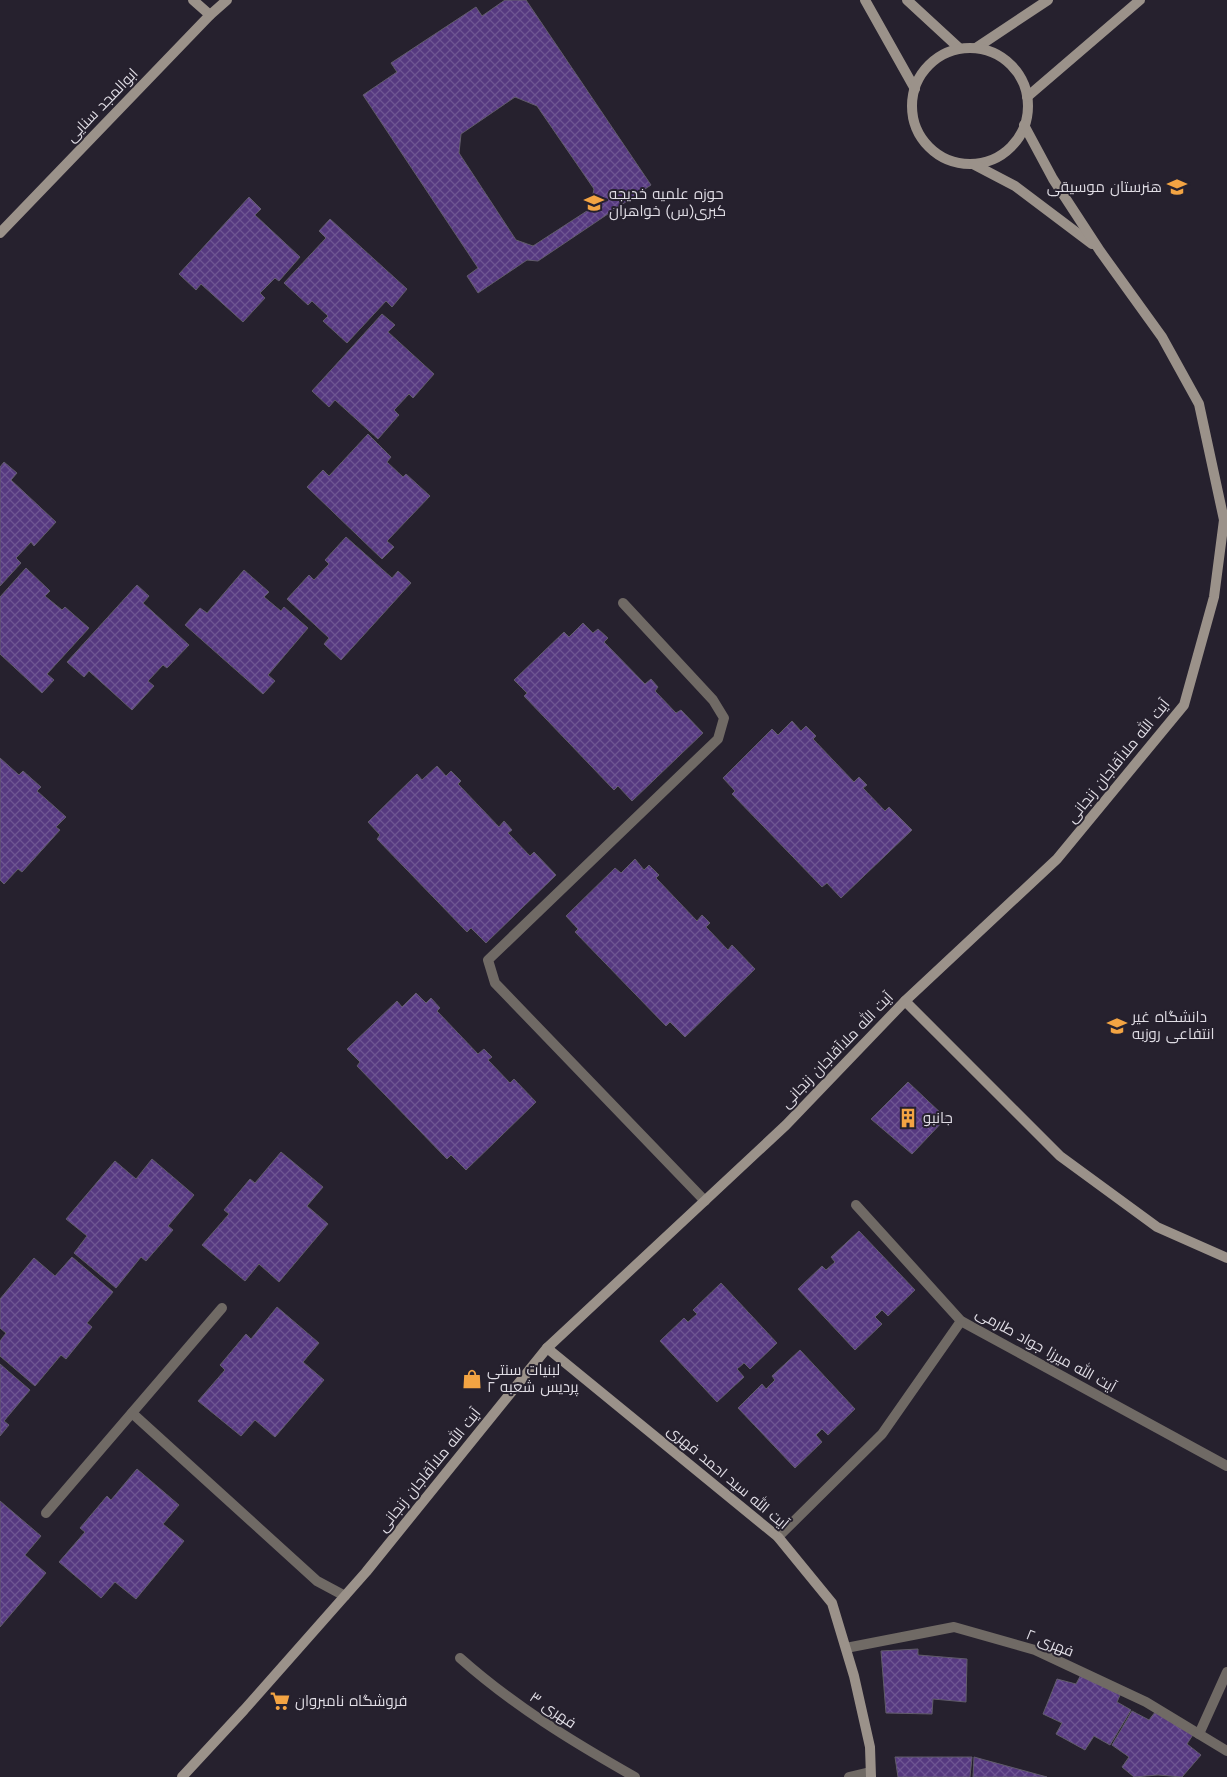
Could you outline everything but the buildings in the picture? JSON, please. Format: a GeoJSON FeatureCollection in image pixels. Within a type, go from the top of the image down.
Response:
{"type":"FeatureCollection","features":[{"type":"Feature","properties":{"kind":"main road"},"geometry":{"type":"LineString","coordinates":[[193,0],[210,15]]}},
{"type":"Feature","properties":{"kind":"main road","name":"ابوالمجد سنایی"},"geometry":{"type":"LineString","coordinates":[[0,233],[210,15],[227,0]]}},
{"type":"Feature","properties":{"kind":"main road"},"geometry":{"type":"LineString","coordinates":[[865,0],[915,89]]}},
{"type":"Feature","properties":{"kind":"main road"},"geometry":{"type":"LineString","coordinates":[[906,0],[960,48]]}},
{"type":"Feature","properties":{"kind":"main road"},"geometry":{"type":"LineString","coordinates":[[976,48],[1048,0]]}},
{"type":"Feature","properties":{"kind":"main road"},"geometry":{"type":"LineString","coordinates":[[1027,98],[1140,0]]}},
{"type":"Feature","properties":{"kind":"main road"},"geometry":{"type":"LineString","coordinates":[[972,164],[992,159],[1009,148],[1018,138],[1024,125],[1027,98],[1021,79],[1010,64],[994,53],[976,48],[960,48],[943,54],[930,63],[918,79],[912,98],[913,118],[921,137],[935,152],[953,161],[972,164],[1015,186],[1100,251]]}},
{"type":"Feature","properties":{"kind":"main road"},"geometry":{"type":"LineString","coordinates":[[1024,125],[1053,179],[1100,251]]}},
{"type":"Feature","properties":{"kind":"main road","name":"آیت الله ملاآقاجان زنجانی"},"geometry":{"type":"LineString","coordinates":[[182,1777],[345,1596],[548,1348],[786,1125],[905,1000],[1057,859],[1184,705],[1214,597],[1225,520],[1199,404],[1162,338],[1100,251]]}},
{"type":"Feature","properties":{"kind":"main road"},"geometry":{"type":"LineString","coordinates":[[905,1000],[1060,1156],[1157,1227],[1227,1258]]}},
{"type":"Feature","properties":{"kind":"main road","name":"آیت الله سید احمد فهری"},"geometry":{"type":"LineString","coordinates":[[548,1348],[778,1537],[832,1603],[846,1648],[870,1747],[870,1775]]}},
{"type":"Feature","properties":{"kind":"street"},"geometry":{"type":"LineString","coordinates":[[623,603],[713,700],[724,718],[718,739],[488,960],[495,983],[706,1201]]}},
{"type":"Feature","properties":{"kind":"street","name":"آیت الله میرزا جواد طارمی"},"geometry":{"type":"LineString","coordinates":[[856,1205],[961,1321],[1227,1466]]}},
{"type":"Feature","properties":{"kind":"street"},"geometry":{"type":"LineString","coordinates":[[46,1513],[222,1308]]}},
{"type":"Feature","properties":{"kind":"street"},"geometry":{"type":"LineString","coordinates":[[778,1537],[882,1434],[961,1321]]}},
{"type":"Feature","properties":{"kind":"street"},"geometry":{"type":"LineString","coordinates":[[132,1413],[318,1581],[345,1596]]}},
{"type":"Feature","properties":{"kind":"street","name":"فهری ۲"},"geometry":{"type":"LineString","coordinates":[[846,1648],[954,1627],[1035,1650],[1146,1702],[1227,1751]]}},
{"type":"Feature","properties":{"kind":"street","name":"فهری ۳"},"geometry":{"type":"LineString","coordinates":[[460,1658],[490,1685],[530,1714],[635,1777]]}},
{"type":"Feature","properties":{"kind":"street"},"geometry":{"type":"LineString","coordinates":[[1199,1734],[1227,1672]]}},
{"type":"Feature","properties":{"kind":"street"},"geometry":{"type":"LineString","coordinates":[[849,1777],[870,1775]]}},
{"type":"Feature","properties":{"kind":"place","name":"هنرستان موسیقی"},"geometry":{"type":"Point","coordinates":[1177,187]}},
{"type":"Feature","properties":{"kind":"place","name":"حوزه علمیه خدیجه کبری(س) خواهران"},"geometry":{"type":"Point","coordinates":[594,203]}},
{"type":"Feature","properties":{"kind":"place","name":"دانشگاه غیر انتفاعی روزبه"},"geometry":{"type":"Point","coordinates":[1117,1026]}},
{"type":"Feature","properties":{"kind":"place","name":"جانبو"},"geometry":{"type":"Point","coordinates":[908,1118]}},
{"type":"Feature","properties":{"kind":"place","name":"لبنیات سنتی پردیس شعبه ۲"},"geometry":{"type":"Point","coordinates":[472,1379]}},
{"type":"Feature","properties":{"kind":"place","name":"فروشگاه نامبروان"},"geometry":{"type":"Point","coordinates":[280,1701]}}]}
